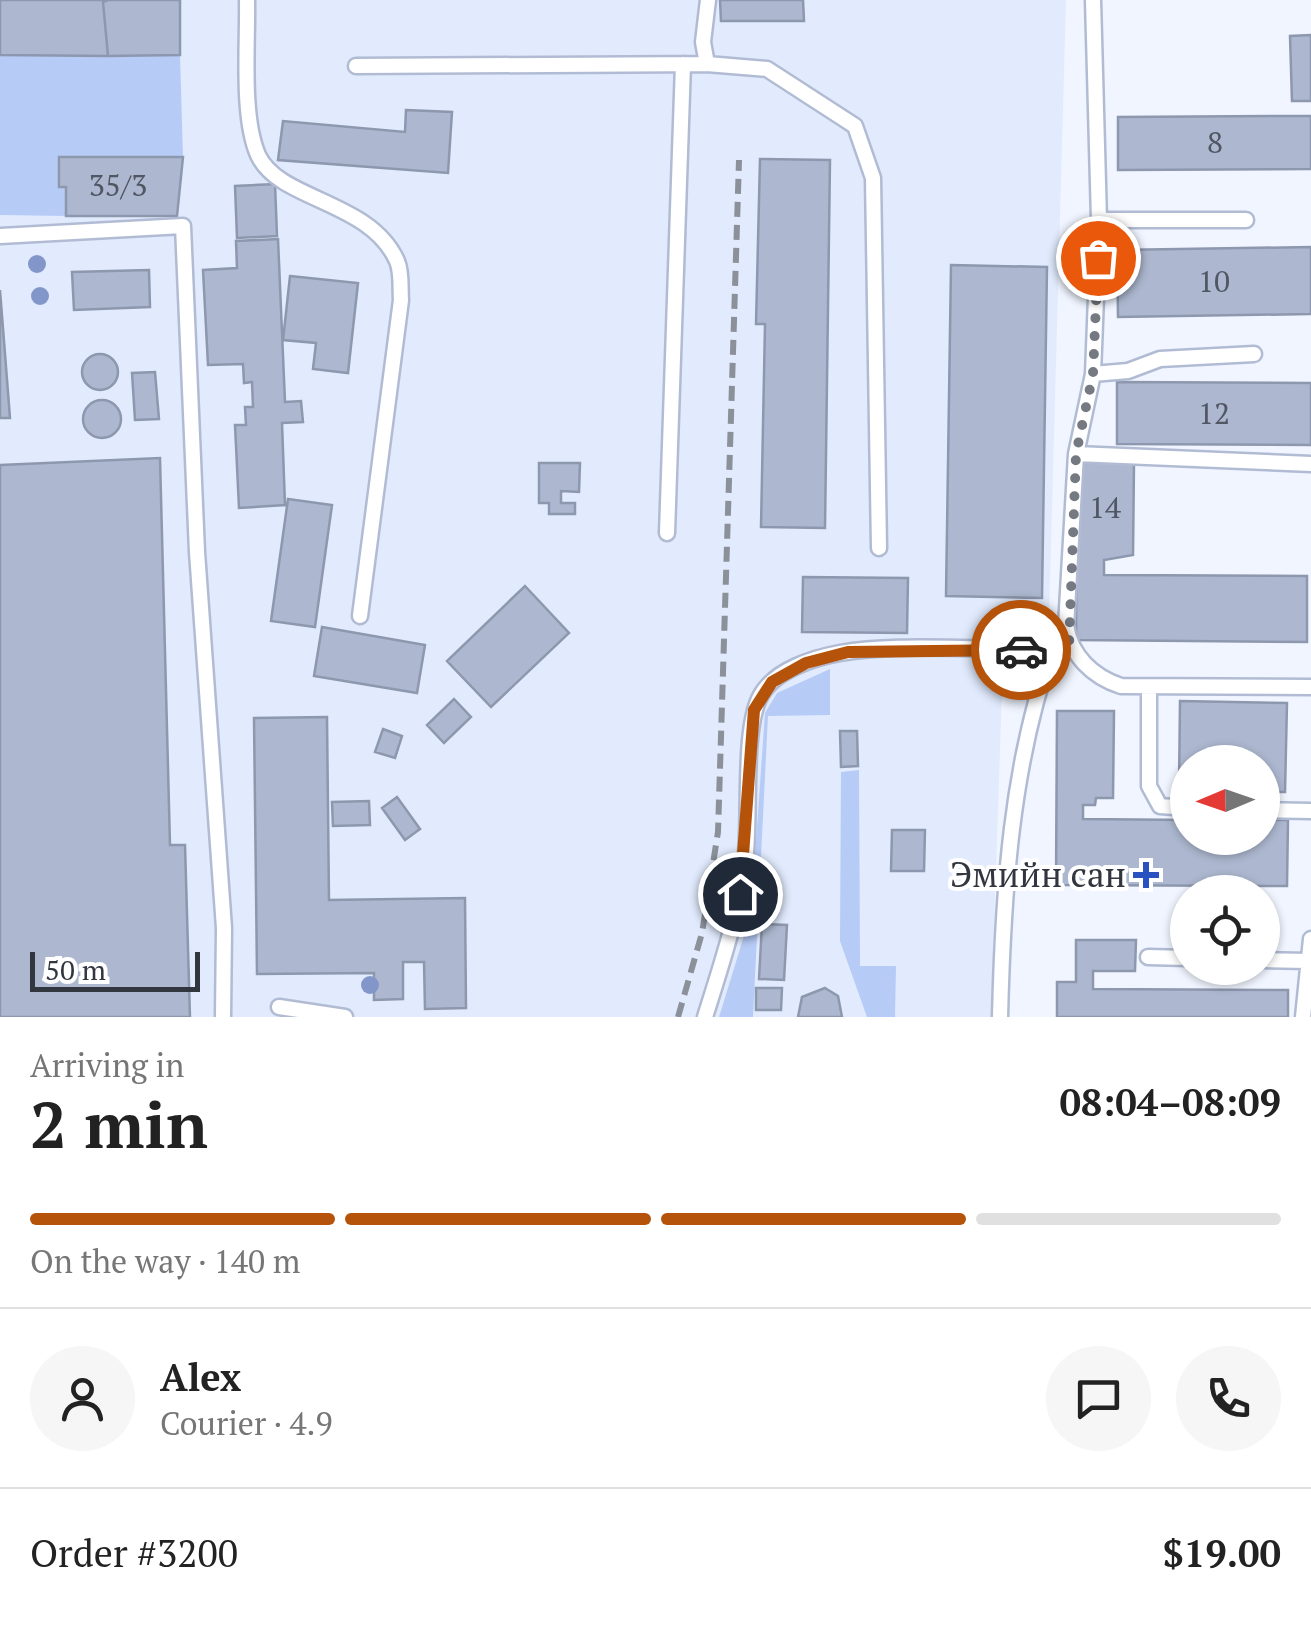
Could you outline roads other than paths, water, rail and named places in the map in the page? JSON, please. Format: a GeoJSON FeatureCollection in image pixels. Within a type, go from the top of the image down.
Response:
{"type":"FeatureCollection","features":[{"type":"Feature","properties":{"kind":"lane"},"geometry":{"type":"LineString","coordinates":[[247,0],[250,120],[259,157],[280,179],[372,227],[398,263],[401,300],[360,616]]}},
{"type":"Feature","properties":{"kind":"lane"},"geometry":{"type":"LineString","coordinates":[[707,64],[702,42],[708,0]]}},
{"type":"Feature","properties":{"kind":"lane"},"geometry":{"type":"LineString","coordinates":[[1000,1017],[1002,918],[1026,741],[1061,646],[1076,454],[1093,374],[1100,220],[1093,0]]}},
{"type":"Feature","properties":{"kind":"lane"},"geometry":{"type":"LineString","coordinates":[[667,533],[683,64]]}},
{"type":"Feature","properties":{"kind":"lane"},"geometry":{"type":"LineString","coordinates":[[356,66],[707,64],[767,69],[856,126],[874,178],[879,548]]}},
{"type":"Feature","properties":{"kind":"lane"},"geometry":{"type":"LineString","coordinates":[[1100,220],[1246,220]]}},
{"type":"Feature","properties":{"kind":"lane"},"geometry":{"type":"LineString","coordinates":[[0,236],[183,226],[197,552],[224,928],[223,1017]]}},
{"type":"Feature","properties":{"kind":"lane"},"geometry":{"type":"LineString","coordinates":[[1093,374],[1128,371],[1160,359],[1254,354]]}},
{"type":"Feature","properties":{"kind":"lane"},"geometry":{"type":"LineString","coordinates":[[1076,454],[1311,464]]}},
{"type":"Feature","properties":{"kind":"lane"},"geometry":{"type":"LineString","coordinates":[[704,1017],[740,894],[748,834],[753,722],[766,687],[806,663],[848,652],[1061,646],[1098,679],[1121,686],[1311,687]]}},
{"type":"Feature","properties":{"kind":"lane"},"geometry":{"type":"LineString","coordinates":[[1149,687],[1149,786],[1160,806],[1170,807]]}},
{"type":"Feature","properties":{"kind":"lane"},"geometry":{"type":"LineString","coordinates":[[1280,810],[1311,811]]}},
{"type":"Feature","properties":{"kind":"lane"},"geometry":{"type":"LineString","coordinates":[[1303,1017],[1311,939]]}},
{"type":"Feature","properties":{"kind":"lane"},"geometry":{"type":"LineString","coordinates":[[1148,957],[1170,958]]}},
{"type":"Feature","properties":{"kind":"lane"},"geometry":{"type":"LineString","coordinates":[[1280,960],[1308,960]]}},
{"type":"Feature","properties":{"kind":"lane"},"geometry":{"type":"LineString","coordinates":[[279,1008],[345,1017]]}},
{"type":"Feature","properties":{"kind":"railway"},"geometry":{"type":"LineString","coordinates":[[678,1017],[702,933],[718,832],[739,160]]}},
{"type":"Feature","properties":{"kind":"place","name":"Эмийн сан"},"geometry":{"type":"Point","coordinates":[1146,875]}}]}
